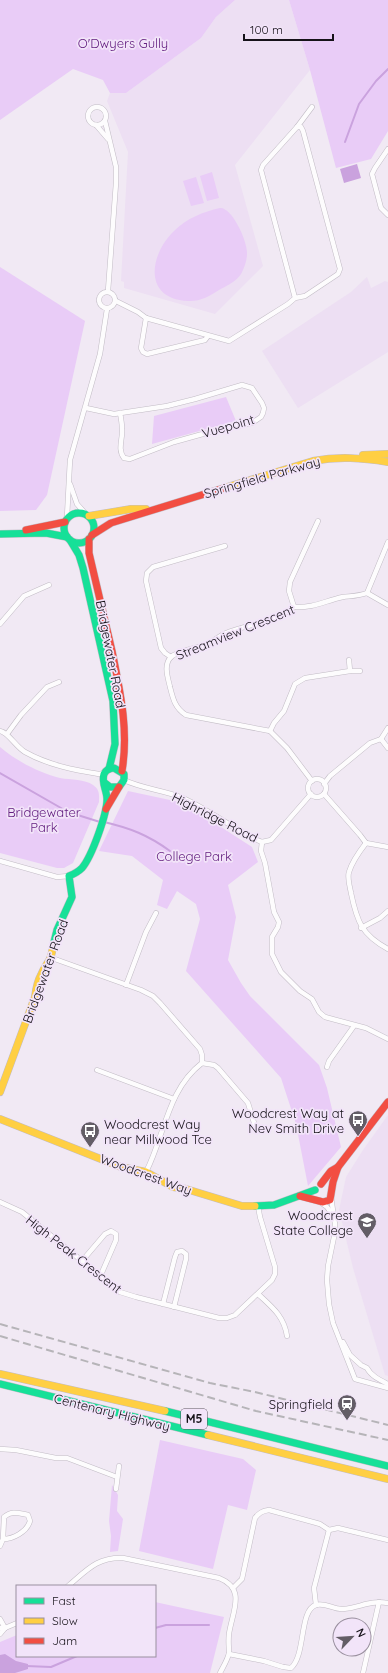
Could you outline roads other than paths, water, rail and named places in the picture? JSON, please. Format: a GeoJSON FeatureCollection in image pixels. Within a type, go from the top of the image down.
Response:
{"type":"FeatureCollection","features":[{"type":"Feature","properties":{"kind":"main road"},"geometry":{"type":"LineString","coordinates":[[355,456],[388,454]]}},
{"type":"Feature","properties":{"kind":"main road","name":"Springfield Parkway"},"geometry":{"type":"LineString","coordinates":[[91,537],[111,523],[313,461],[355,456],[388,462]]}},
{"type":"Feature","properties":{"kind":"main road","name":"Springfield Parkway"},"geometry":{"type":"LineString","coordinates":[[87,515],[131,509],[162,507]]}},
{"type":"Feature","properties":{"kind":"main road"},"geometry":{"type":"LineString","coordinates":[[75,513],[87,515],[94,525],[91,537],[78,543],[68,538],[48,533],[2,534],[66,520],[75,513]]}},
{"type":"Feature","properties":{"kind":"main road"},"geometry":{"type":"LineString","coordinates":[[66,520],[64,531],[68,538]]}},
{"type":"Feature","properties":{"kind":"main road","name":"Bridgewater Road"},"geometry":{"type":"LineString","coordinates":[[91,537],[89,553],[120,687],[125,731],[122,771]]}},
{"type":"Feature","properties":{"kind":"main road","name":"Bridgewater Road"},"geometry":{"type":"LineString","coordinates":[[0,1092],[35,997],[37,984],[41,974],[52,958],[57,930],[72,897],[69,876],[76,873],[84,865],[97,834],[105,810],[107,798],[104,775],[113,761],[115,722],[112,700],[80,555],[68,538]]}},
{"type":"Feature","properties":{"kind":"main road"},"geometry":{"type":"LineString","coordinates":[[116,768],[122,771],[124,780],[119,787],[110,787],[104,775],[116,768]]}},
{"type":"Feature","properties":{"kind":"main road","name":"Bridgewater Road"},"geometry":{"type":"LineString","coordinates":[[105,810],[119,787]]}},
{"type":"Feature","properties":{"kind":"main road"},"geometry":{"type":"LineString","coordinates":[[338,1167],[331,1171],[315,1190],[315,1195],[319,1201],[326,1202],[332,1194],[333,1182],[338,1167],[388,1102]]}},
{"type":"Feature","properties":{"kind":"main road","name":"Woodcrest Way"},"geometry":{"type":"LineString","coordinates":[[0,1119],[121,1167],[146,1172],[173,1187],[186,1189],[242,1206],[274,1204],[315,1190]]}},
{"type":"Feature","properties":{"kind":"main road"},"geometry":{"type":"LineString","coordinates":[[321,1184],[328,1185],[332,1194]]}},
{"type":"Feature","properties":{"kind":"main road","name":"Woodcrest Way"},"geometry":{"type":"LineString","coordinates":[[295,1196],[307,1196],[319,1201]]}},
{"type":"Feature","properties":{"kind":"main road","name":"Centenary Highway"},"geometry":{"type":"LineString","coordinates":[[0,1374],[168,1412],[388,1466]]}},
{"type":"Feature","properties":{"kind":"main road","name":"Centenary Highway"},"geometry":{"type":"LineString","coordinates":[[0,1384],[388,1479]]}},
{"type":"Feature","properties":{"kind":"street"},"geometry":{"type":"LineString","coordinates":[[295,298],[261,170],[263,165],[297,126],[312,106]]}},
{"type":"Feature","properties":{"kind":"street"},"geometry":{"type":"LineString","coordinates":[[108,292],[116,167],[110,140],[105,121],[106,114],[98,108],[94,108],[89,112],[88,118],[90,122],[96,125],[110,140]]}},
{"type":"Feature","properties":{"kind":"street"},"geometry":{"type":"LineString","coordinates":[[96,125],[105,121]]}},
{"type":"Feature","properties":{"kind":"street"},"geometry":{"type":"LineString","coordinates":[[116,301],[112,308],[102,307],[99,300],[100,295],[108,292],[114,295],[116,301],[138,312],[146,318],[229,341],[233,340],[295,298],[305,296],[338,274],[340,269],[303,131],[301,127],[297,126]]}},
{"type":"Feature","properties":{"kind":"street"},"geometry":{"type":"LineString","coordinates":[[388,149],[372,174],[381,208],[388,215]]}},
{"type":"Feature","properties":{"kind":"street"},"geometry":{"type":"LineString","coordinates":[[66,520],[70,460],[86,408],[100,354],[106,308]]}},
{"type":"Feature","properties":{"kind":"street"},"geometry":{"type":"LineString","coordinates":[[146,318],[141,348],[143,352],[147,354],[205,340],[208,336]]}},
{"type":"Feature","properties":{"kind":"street","name":"Vuepoint"},"geometry":{"type":"LineString","coordinates":[[86,408],[102,412],[120,413],[167,406],[242,385],[252,388],[264,408],[261,417],[252,422],[174,442],[130,459],[124,458],[121,452],[120,443],[122,429],[120,413]]}},
{"type":"Feature","properties":{"kind":"street"},"geometry":{"type":"LineString","coordinates":[[69,482],[78,504],[87,515]]}},
{"type":"Feature","properties":{"kind":"street"},"geometry":{"type":"LineString","coordinates":[[294,607],[289,591],[290,582],[318,521]]}},
{"type":"Feature","properties":{"kind":"street"},"geometry":{"type":"LineString","coordinates":[[388,542],[367,593],[388,605]]}},
{"type":"Feature","properties":{"kind":"street"},"geometry":{"type":"LineString","coordinates":[[171,657],[161,648],[146,581],[147,573],[153,567],[225,546]]}},
{"type":"Feature","properties":{"kind":"street"},"geometry":{"type":"LineString","coordinates":[[0,624],[24,596],[49,585]]}},
{"type":"Feature","properties":{"kind":"street","name":"Streamview Crescent"},"geometry":{"type":"LineString","coordinates":[[270,731],[186,715],[179,710],[174,702],[167,670],[167,664],[171,657],[207,645],[226,633],[284,615],[294,607],[308,608],[343,597],[358,596],[367,593]]}},
{"type":"Feature","properties":{"kind":"street"},"geometry":{"type":"LineString","coordinates":[[349,660],[350,671]]}},
{"type":"Feature","properties":{"kind":"street"},"geometry":{"type":"LineString","coordinates":[[312,781],[287,748],[270,731],[274,723],[284,711],[295,684],[299,680],[350,671],[360,672]]}},
{"type":"Feature","properties":{"kind":"street"},"geometry":{"type":"LineString","coordinates":[[6,734],[47,687],[59,682]]}},
{"type":"Feature","properties":{"kind":"street"},"geometry":{"type":"LineString","coordinates":[[324,784],[330,776],[370,743],[382,739],[388,728]]}},
{"type":"Feature","properties":{"kind":"street"},"geometry":{"type":"LineString","coordinates":[[0,730],[6,734],[14,744],[25,752],[55,765],[104,775]]}},
{"type":"Feature","properties":{"kind":"street"},"geometry":{"type":"LineString","coordinates":[[382,739],[388,748]]}},
{"type":"Feature","properties":{"kind":"street","name":"Highridge Road"},"geometry":{"type":"LineString","coordinates":[[124,780],[138,786],[169,793],[183,798],[252,838],[262,842],[271,840],[311,794]]}},
{"type":"Feature","properties":{"kind":"street"},"geometry":{"type":"LineString","coordinates":[[319,780],[324,784],[326,789],[324,794],[317,797],[311,794],[308,787],[312,781],[319,780]]}},
{"type":"Feature","properties":{"kind":"street"},"geometry":{"type":"LineString","coordinates":[[324,794],[360,834],[366,844]]}},
{"type":"Feature","properties":{"kind":"street"},"geometry":{"type":"LineString","coordinates":[[262,842],[261,851],[274,912],[279,922],[278,927],[272,937],[272,954],[277,966],[286,978],[300,991],[312,999],[319,1012],[325,1017],[366,1028],[388,1040]]}},
{"type":"Feature","properties":{"kind":"street"},"geometry":{"type":"LineString","coordinates":[[366,844],[388,847]]}},
{"type":"Feature","properties":{"kind":"street"},"geometry":{"type":"LineString","coordinates":[[366,844],[352,864],[348,874],[355,915],[361,928],[369,938],[388,949]]}},
{"type":"Feature","properties":{"kind":"street"},"geometry":{"type":"LineString","coordinates":[[0,861],[57,877],[69,876]]}},
{"type":"Feature","properties":{"kind":"street"},"geometry":{"type":"LineString","coordinates":[[361,928],[380,918],[388,911]]}},
{"type":"Feature","properties":{"kind":"street"},"geometry":{"type":"LineString","coordinates":[[126,985],[146,932],[156,913]]}},
{"type":"Feature","properties":{"kind":"street"},"geometry":{"type":"LineString","coordinates":[[52,958],[141,990],[153,996],[200,1049],[202,1063],[185,1079],[174,1099],[146,1172]]}},
{"type":"Feature","properties":{"kind":"street"},"geometry":{"type":"LineString","coordinates":[[327,1067],[354,1026]]}},
{"type":"Feature","properties":{"kind":"street"},"geometry":{"type":"LineString","coordinates":[[202,1063],[214,1065],[218,1068],[248,1103],[254,1126]]}},
{"type":"Feature","properties":{"kind":"street"},"geometry":{"type":"LineString","coordinates":[[97,1070],[174,1099]]}},
{"type":"Feature","properties":{"kind":"street"},"geometry":{"type":"LineString","coordinates":[[332,1194],[334,1237],[328,1266],[327,1280],[329,1304],[333,1323],[355,1379],[388,1388]]}},
{"type":"Feature","properties":{"kind":"street"},"geometry":{"type":"LineString","coordinates":[[319,1201],[327,1207],[333,1215]]}},
{"type":"Feature","properties":{"kind":"street","name":"High Peak Crescent"},"geometry":{"type":"LineString","coordinates":[[0,1202],[22,1212],[120,1292],[219,1318],[227,1318],[235,1315],[272,1280],[275,1274],[275,1267],[258,1206]]}},
{"type":"Feature","properties":{"kind":"street"},"geometry":{"type":"LineString","coordinates":[[82,1261],[105,1234],[111,1231],[116,1234],[116,1240],[100,1277]]}},
{"type":"Feature","properties":{"kind":"street"},"geometry":{"type":"LineString","coordinates":[[163,1304],[175,1257],[178,1252],[182,1251],[186,1254],[186,1259],[174,1307]]}},
{"type":"Feature","properties":{"kind":"street"},"geometry":{"type":"LineString","coordinates":[[258,1294],[282,1318],[287,1336]]}},
{"type":"Feature","properties":{"kind":"street"},"geometry":{"type":"LineString","coordinates":[[340,1338],[350,1354],[360,1365],[367,1368],[369,1372],[388,1384]]}},
{"type":"Feature","properties":{"kind":"street"},"geometry":{"type":"LineString","coordinates":[[353,1374],[354,1368],[360,1365]]}},
{"type":"Feature","properties":{"kind":"street"},"geometry":{"type":"LineString","coordinates":[[360,1381],[366,1379],[369,1372]]}},
{"type":"Feature","properties":{"kind":"street"},"geometry":{"type":"LineString","coordinates":[[0,1449],[16,1450],[56,1458],[67,1458],[117,1478]]}},
{"type":"Feature","properties":{"kind":"street"},"geometry":{"type":"LineString","coordinates":[[116,1489],[119,1466]]}},
{"type":"Feature","properties":{"kind":"street"},"geometry":{"type":"LineString","coordinates":[[233,1588],[242,1579],[255,1518],[258,1514],[269,1510],[320,1524],[329,1530],[338,1528],[388,1540]]}},
{"type":"Feature","properties":{"kind":"street"},"geometry":{"type":"LineString","coordinates":[[0,1546],[3,1539],[4,1517],[9,1513],[16,1512],[28,1515],[30,1521],[26,1528],[13,1538],[3,1539]]}},
{"type":"Feature","properties":{"kind":"street"},"geometry":{"type":"LineString","coordinates":[[316,1605],[314,1588],[329,1530]]}},
{"type":"Feature","properties":{"kind":"street"},"geometry":{"type":"LineString","coordinates":[[69,1585],[98,1561],[113,1557],[219,1578],[229,1582],[233,1588],[236,1600],[229,1634],[229,1654],[220,1673]]}},
{"type":"Feature","properties":{"kind":"street"},"geometry":{"type":"LineString","coordinates":[[363,1673],[379,1602]]}},
{"type":"Feature","properties":{"kind":"street"},"geometry":{"type":"LineString","coordinates":[[229,1654],[291,1668],[297,1660],[308,1614],[316,1605],[324,1604],[335,1609],[345,1609],[366,1603],[388,1603]]}},
{"type":"Feature","properties":{"kind":"street"},"geometry":{"type":"LineString","coordinates":[[0,1619],[2,1628],[0,1634]]}},
{"type":"Feature","properties":{"kind":"street"},"geometry":{"type":"LineString","coordinates":[[2,1628],[16,1623]]}},
{"type":"Feature","properties":{"kind":"waterway"},"geometry":{"type":"LineString","coordinates":[[345,142],[359,104],[376,81],[388,69]]}},
{"type":"Feature","properties":{"kind":"waterway"},"geometry":{"type":"LineString","coordinates":[[0,773],[68,812],[100,822]]}},
{"type":"Feature","properties":{"kind":"waterway"},"geometry":{"type":"LineString","coordinates":[[104,822],[138,833],[170,851]]}},
{"type":"Feature","properties":{"kind":"waterway"},"geometry":{"type":"LineString","coordinates":[[156,1628],[166,1625],[209,1625]]}},
{"type":"Feature","properties":{"kind":"waterway"},"geometry":{"type":"LineString","coordinates":[[26,1666],[51,1667],[75,1657]]}},
{"type":"Feature","properties":{"kind":"railway"},"geometry":{"type":"LineString","coordinates":[[0,1324],[210,1383],[255,1392],[388,1425]]}},
{"type":"Feature","properties":{"kind":"railway"},"geometry":{"type":"LineString","coordinates":[[0,1336],[256,1411],[388,1440]]}},
{"type":"Feature","properties":{"kind":"place","name":"Woodcrest Way at Nev Smith Drive"},"geometry":{"type":"Point","coordinates":[358,1137]}},
{"type":"Feature","properties":{"kind":"place","name":"Woodcrest Way near Millwood Tce"},"geometry":{"type":"Point","coordinates":[90,1148]}},
{"type":"Feature","properties":{"kind":"place","name":"Woodcrest State College"},"geometry":{"type":"Point","coordinates":[367,1239]}},
{"type":"Feature","properties":{"kind":"place","name":"Springfield"},"geometry":{"type":"Point","coordinates":[347,1421]}},
{"type":"Feature","properties":{"kind":"park label","name":"O'Dwyers Gully"},"geometry":{"type":"Point","coordinates":[123,43]}},
{"type":"Feature","properties":{"kind":"park label","name":"Bridgewater Park"},"geometry":{"type":"Point","coordinates":[44,820]}},
{"type":"Feature","properties":{"kind":"park label","name":"College Park"},"geometry":{"type":"Point","coordinates":[194,856]}}]}
